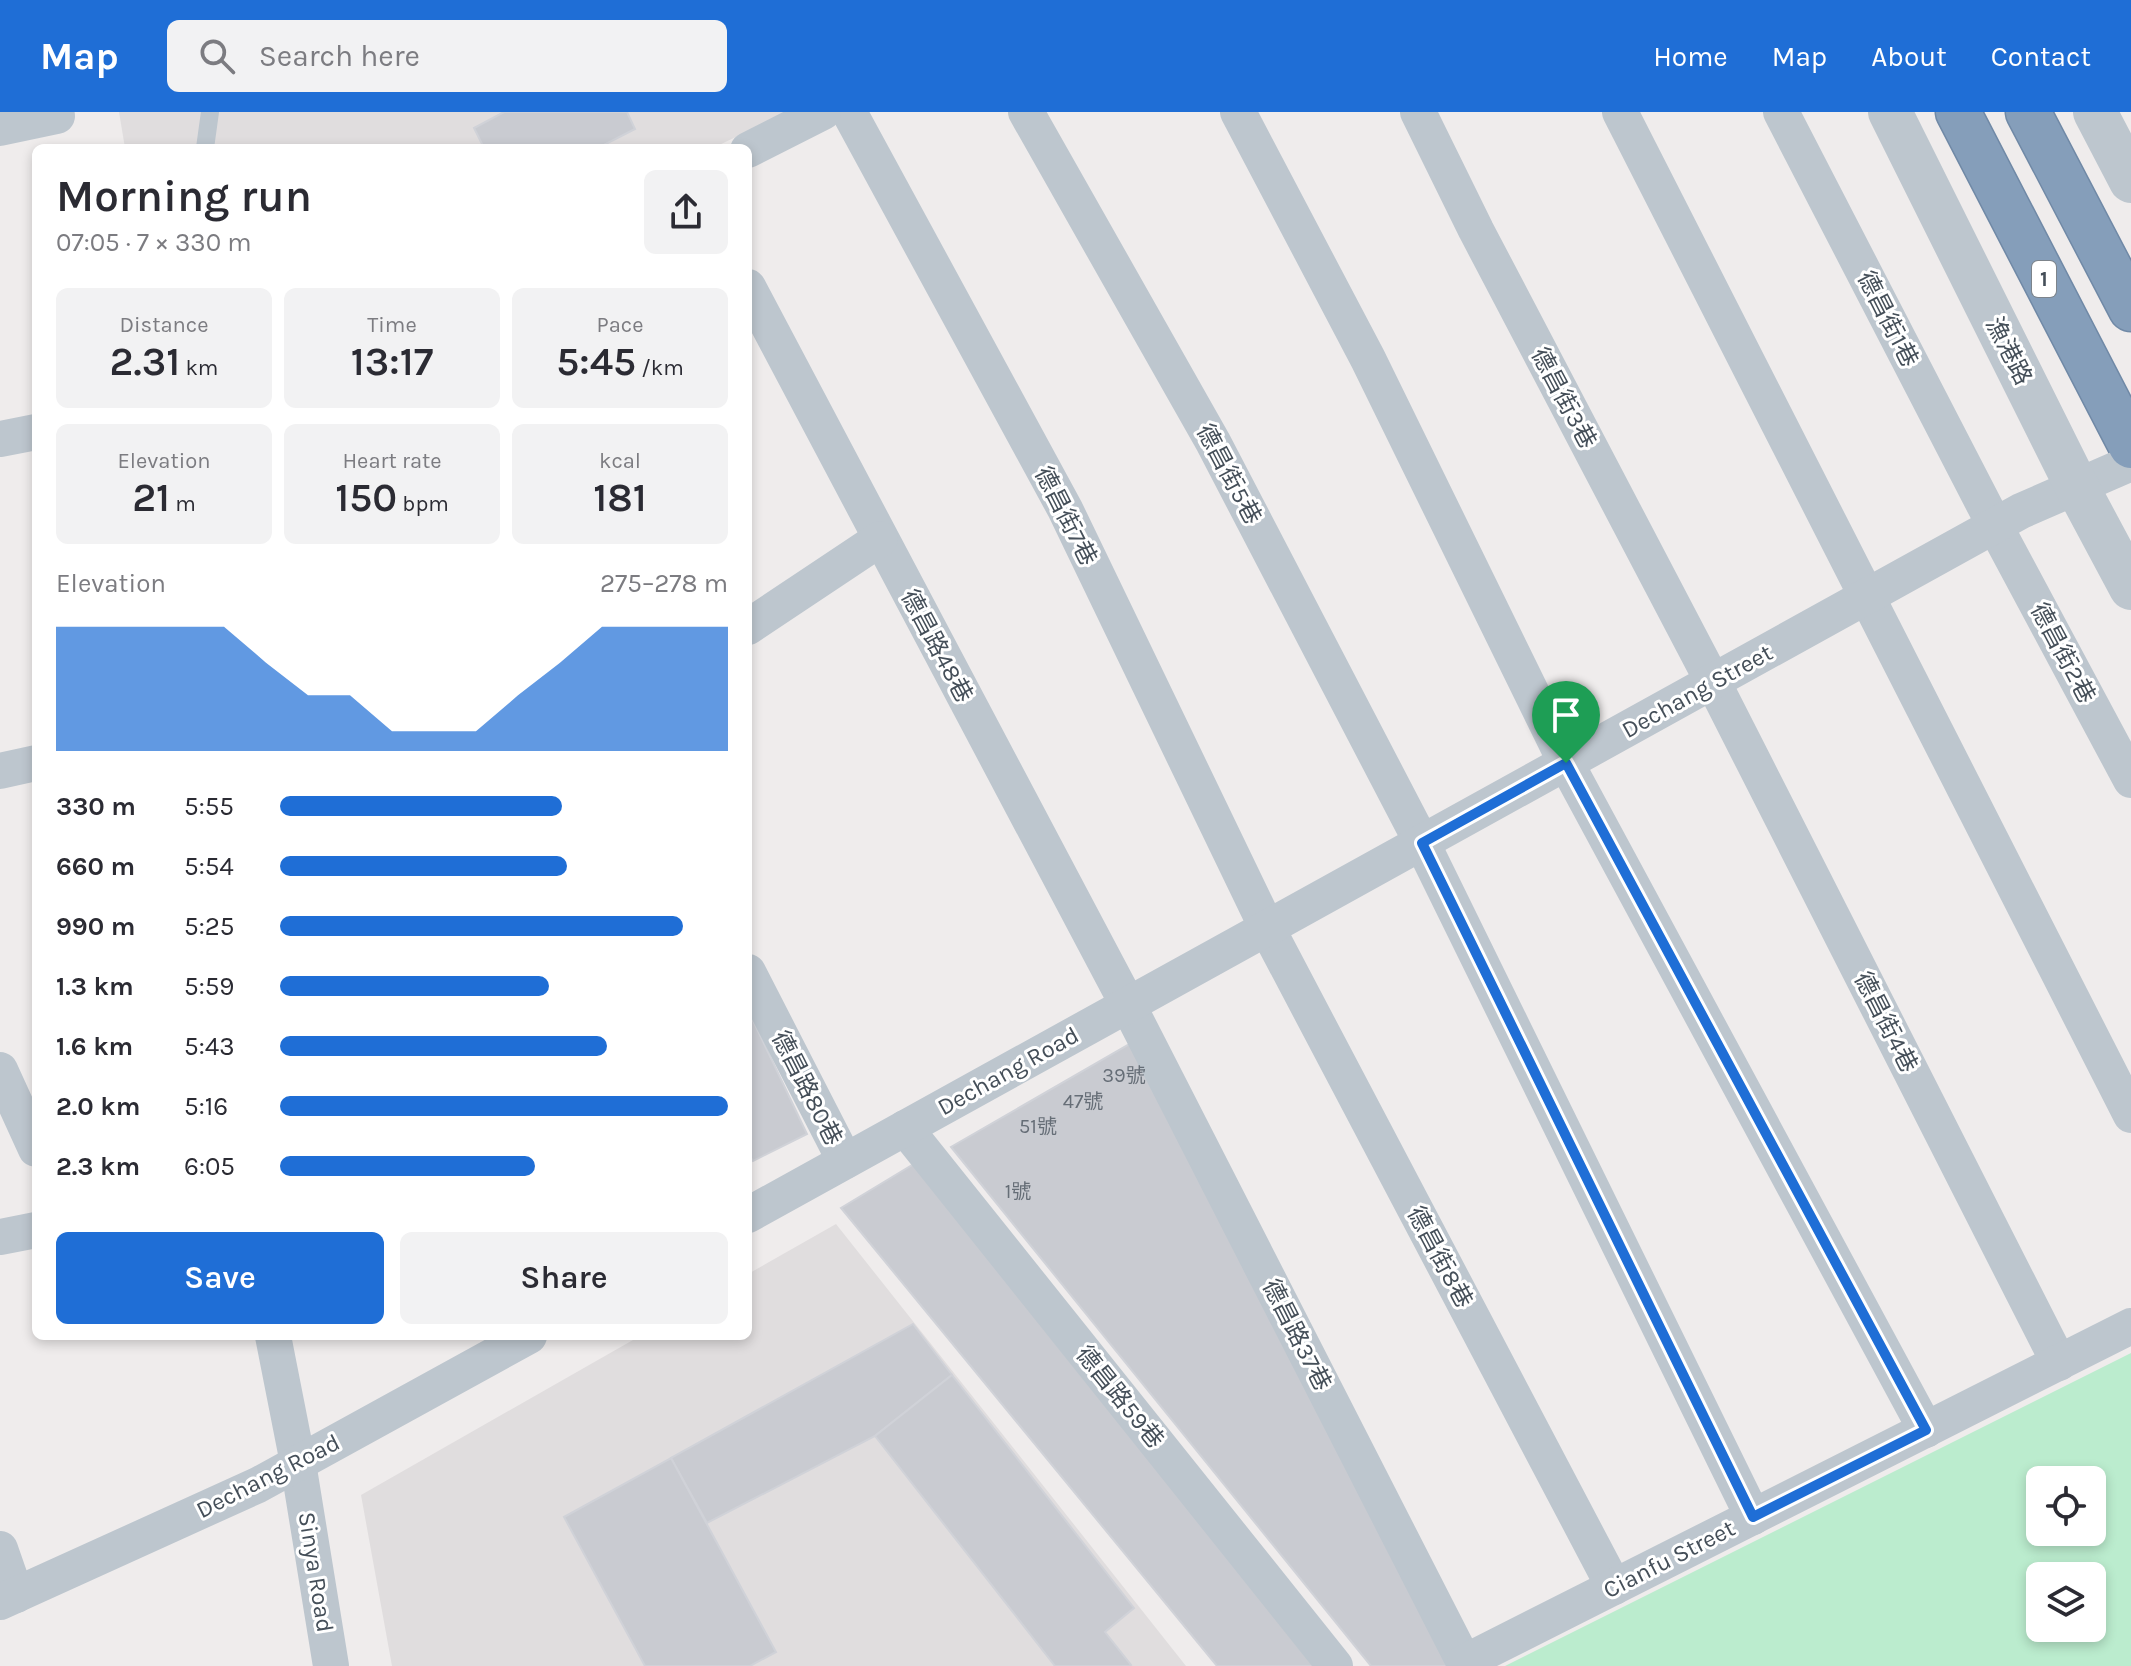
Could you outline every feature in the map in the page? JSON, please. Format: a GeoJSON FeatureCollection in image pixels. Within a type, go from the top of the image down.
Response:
{"type":"FeatureCollection","features":[{"type":"Feature","properties":{"kind":"highway","name":"1"},"geometry":{"type":"LineString","coordinates":[[1958,112],[2131,446]]}},
{"type":"Feature","properties":{"kind":"highway"},"geometry":{"type":"LineString","coordinates":[[2028,112],[2131,309]]}},
{"type":"Feature","properties":{"kind":"street"},"geometry":{"type":"LineString","coordinates":[[752,148],[823,112]]}},
{"type":"Feature","properties":{"kind":"street","name":"德昌街7巷"},"geometry":{"type":"LineString","coordinates":[[849,112],[1065,509],[1267,928]]}},
{"type":"Feature","properties":{"kind":"street","name":"德昌街5巷"},"geometry":{"type":"LineString","coordinates":[[1026,112],[1213,442],[1422,843],[1753,1517]]}},
{"type":"Feature","properties":{"kind":"street"},"geometry":{"type":"LineString","coordinates":[[1238,112],[1368,359],[1566,763],[1926,1430]]}},
{"type":"Feature","properties":{"kind":"street","name":"德昌街3巷"},"geometry":{"type":"LineString","coordinates":[[1418,112],[1476,230],[1713,682]]}},
{"type":"Feature","properties":{"kind":"street"},"geometry":{"type":"LineString","coordinates":[[1620,112],[2131,1115]]}},
{"type":"Feature","properties":{"kind":"street","name":"德昌街1巷"},"geometry":{"type":"LineString","coordinates":[[1781,112],[1995,526]]}},
{"type":"Feature","properties":{"kind":"street","name":"漁港路"},"geometry":{"type":"LineString","coordinates":[[1890,112],[2076,485],[2131,588]]}},
{"type":"Feature","properties":{"kind":"street"},"geometry":{"type":"LineString","coordinates":[[2095,112],[2130,175]]}},
{"type":"Feature","properties":{"kind":"street"},"geometry":{"type":"LineString","coordinates":[[0,128],[59,125]]}},
{"type":"Feature","properties":{"kind":"street","name":"德昌路48巷"},"geometry":{"type":"LineString","coordinates":[[752,295],[1128,1005]]}},
{"type":"Feature","properties":{"kind":"street"},"geometry":{"type":"LineString","coordinates":[[0,439],[32,433]]}},
{"type":"Feature","properties":{"kind":"street","name":"Dechang Street"},"geometry":{"type":"LineString","coordinates":[[1267,928],[1995,526],[2076,485],[2131,463]]}},
{"type":"Feature","properties":{"kind":"street","name":"德昌街2巷"},"geometry":{"type":"LineString","coordinates":[[1995,526],[2131,780]]}},
{"type":"Feature","properties":{"kind":"street"},"geometry":{"type":"LineString","coordinates":[[752,624],[880,539]]}},
{"type":"Feature","properties":{"kind":"street","name":"德昌街4巷"},"geometry":{"type":"LineString","coordinates":[[1713,682],[2059,1363]]}},
{"type":"Feature","properties":{"kind":"street"},"geometry":{"type":"LineString","coordinates":[[0,771],[32,764]]}},
{"type":"Feature","properties":{"kind":"street","name":"Dechang Road"},"geometry":{"type":"LineString","coordinates":[[754,1200],[845,1161],[1267,928]]}},
{"type":"Feature","properties":{"kind":"street","name":"德昌街8巷"},"geometry":{"type":"LineString","coordinates":[[1267,928],[1614,1587]]}},
{"type":"Feature","properties":{"kind":"street","name":"德昌路80巷"},"geometry":{"type":"LineString","coordinates":[[752,980],[845,1161]]}},
{"type":"Feature","properties":{"kind":"street","name":"德昌路37巷"},"geometry":{"type":"LineString","coordinates":[[1128,1005],[1465,1664]]}},
{"type":"Feature","properties":{"kind":"street"},"geometry":{"type":"LineString","coordinates":[[0,1070],[32,1140]]}},
{"type":"Feature","properties":{"kind":"street","name":"德昌路59巷"},"geometry":{"type":"LineString","coordinates":[[905,1128],[1335,1666]]}},
{"type":"Feature","properties":{"kind":"street"},"geometry":{"type":"LineString","coordinates":[[0,1237],[32,1231]]}},
{"type":"Feature","properties":{"kind":"street","name":"Cianfu Street"},"geometry":{"type":"LineString","coordinates":[[1465,1664],[2131,1326]]}},
{"type":"Feature","properties":{"kind":"street","name":"Sinya Road"},"geometry":{"type":"LineString","coordinates":[[274,1340],[298,1463],[331,1666]]}},
{"type":"Feature","properties":{"kind":"street","name":"Dechang Road"},"geometry":{"type":"LineString","coordinates":[[8,1599],[258,1485],[522,1340]]}},
{"type":"Feature","properties":{"kind":"street"},"geometry":{"type":"LineString","coordinates":[[0,1549],[8,1599]]}},
{"type":"Feature","properties":{"kind":"lane"},"geometry":{"type":"LineString","coordinates":[[206,144],[210,112]]}},
{"type":"Feature","properties":{"kind":"shaded area"},"geometry":{"type":"Polygon","coordinates":[[[119,112],[787,112],[721,144],[124,144],[119,112]]]}},
{"type":"Feature","properties":{"kind":"shaded area"},"geometry":{"type":"Polygon","coordinates":[[[836,1224],[1186,1666],[392,1666],[361,1495],[633,1340],[752,1340],[752,1272],[836,1224]]]}},
{"type":"Feature","properties":{"kind":"green space"},"geometry":{"type":"Polygon","coordinates":[[[2131,1353],[2131,1666],[1505,1666],[2131,1353]]]}},
{"type":"Feature","properties":{"kind":"building"},"geometry":{"type":"Polygon","coordinates":[[[504,112],[627,112],[635,129],[606,144],[482,144],[474,128],[504,112]]]}},
{"type":"Feature","properties":{"kind":"building"},"geometry":{"type":"Polygon","coordinates":[[[752,1018],[807,1134],[752,1159],[752,1018]]]}},
{"type":"Feature","properties":{"kind":"building"},"geometry":{"type":"Polygon","coordinates":[[[1140,1038],[1452,1666],[1371,1666],[951,1147],[1140,1038]]]}},
{"type":"Feature","properties":{"kind":"building"},"geometry":{"type":"Polygon","coordinates":[[[922,1159],[1323,1666],[1217,1666],[841,1208],[922,1159]]]}},
{"type":"Feature","properties":{"kind":"building"},"geometry":{"type":"Polygon","coordinates":[[[913,1324],[952,1375],[875,1436],[707,1523],[671,1458],[913,1324]]]}},
{"type":"Feature","properties":{"kind":"building"},"geometry":{"type":"Polygon","coordinates":[[[952,1375],[1134,1608],[1105,1632],[1131,1665],[1055,1666],[875,1436],[952,1375]]]}},
{"type":"Feature","properties":{"kind":"building"},"geometry":{"type":"Polygon","coordinates":[[[671,1458],[776,1652],[750,1666],[645,1666],[564,1517],[671,1458]]]}},
{"type":"Feature","properties":{"kind":"route"},"geometry":{"type":"LineString","coordinates":[[1566,763],[1926,1430],[1753,1517],[1422,843],[1566,763]]}}]}
